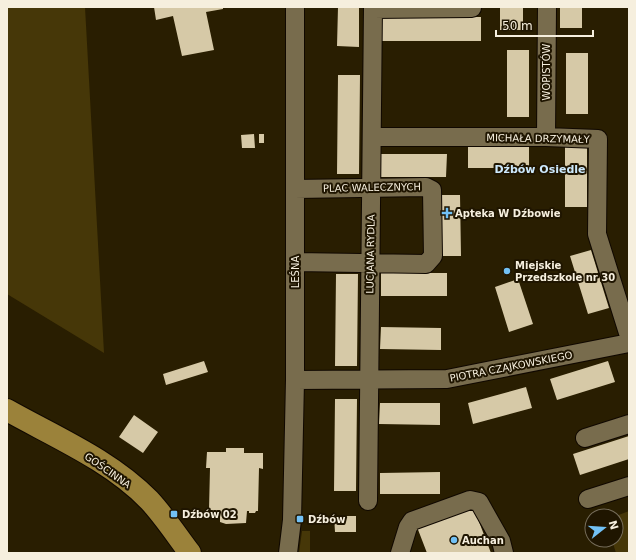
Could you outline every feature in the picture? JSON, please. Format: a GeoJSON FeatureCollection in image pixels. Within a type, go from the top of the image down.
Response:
{"type":"FeatureCollection","features":[{"type":"Feature","properties":{"kind":"main road","name":"GOŚCINNA"},"geometry":{"type":"LineString","coordinates":[[7,410],[96,460],[124,479],[149,500],[190,553]]}},
{"type":"Feature","properties":{"kind":"street","name":"LEŚNA"},"geometry":{"type":"LineString","coordinates":[[290,548],[295,380],[295,7]]}},
{"type":"Feature","properties":{"kind":"street","name":"WOPISTÓW"},"geometry":{"type":"LineString","coordinates":[[546,7],[546,137]]}},
{"type":"Feature","properties":{"kind":"street"},"geometry":{"type":"LineString","coordinates":[[373,8],[472,8]]}},
{"type":"Feature","properties":{"kind":"street","name":"LUCJANA RYDLA"},"geometry":{"type":"LineString","coordinates":[[368,501],[368,379],[373,8]]}},
{"type":"Feature","properties":{"kind":"street","name":"MICHAŁA DRZYMAŁY"},"geometry":{"type":"LineString","coordinates":[[372,137],[546,137],[598,139],[597,234],[629,336]]}},
{"type":"Feature","properties":{"kind":"street","name":"PLAC WALECZNYCH"},"geometry":{"type":"LineString","coordinates":[[295,189],[371,186],[426,187],[432,190],[433,256],[426,264],[295,262]]}},
{"type":"Feature","properties":{"kind":"street","name":"PIOTRA CZAJKOWSKIEGO"},"geometry":{"type":"LineString","coordinates":[[295,380],[447,379],[629,343]]}},
{"type":"Feature","properties":{"kind":"street"},"geometry":{"type":"LineString","coordinates":[[585,438],[629,424]]}},
{"type":"Feature","properties":{"kind":"street"},"geometry":{"type":"LineString","coordinates":[[588,499],[629,486]]}},
{"type":"Feature","properties":{"kind":"street"},"geometry":{"type":"LineString","coordinates":[[400,553],[408,527],[412,521],[470,500],[479,502],[501,541],[504,553]]}},
{"type":"Feature","properties":{"kind":"shaded area"},"geometry":{"type":"Polygon","coordinates":[[[7,7],[85,7],[104,353],[7,294],[7,7]]]}},
{"type":"Feature","properties":{"kind":"shaded area"},"geometry":{"type":"Polygon","coordinates":[[[629,511],[629,553],[616,553],[614,548],[624,548],[624,513],[629,511]]]}},
{"type":"Feature","properties":{"kind":"shaded area"},"geometry":{"type":"Polygon","coordinates":[[[302,531],[310,531],[310,553],[299,553],[302,531]]]}},
{"type":"Feature","properties":{"kind":"building"},"geometry":{"type":"Polygon","coordinates":[[[154,7],[223,7],[223,9],[206,12],[214,50],[182,56],[173,16],[156,20],[154,7]]]}},
{"type":"Feature","properties":{"kind":"building"},"geometry":{"type":"Polygon","coordinates":[[[338,7],[359,7],[359,47],[337,46],[338,7]]]}},
{"type":"Feature","properties":{"kind":"building"},"geometry":{"type":"Polygon","coordinates":[[[500,7],[523,7],[523,30],[500,30],[500,7]]]}},
{"type":"Feature","properties":{"kind":"building"},"geometry":{"type":"Polygon","coordinates":[[[560,7],[582,7],[582,28],[560,28],[560,7]]]}},
{"type":"Feature","properties":{"kind":"building"},"geometry":{"type":"Polygon","coordinates":[[[382,17],[481,17],[481,41],[382,41],[382,17]]]}},
{"type":"Feature","properties":{"kind":"building"},"geometry":{"type":"Polygon","coordinates":[[[507,50],[529,50],[529,117],[507,117],[507,50]]]}},
{"type":"Feature","properties":{"kind":"building"},"geometry":{"type":"Polygon","coordinates":[[[566,53],[588,53],[588,114],[566,114],[566,53]]]}},
{"type":"Feature","properties":{"kind":"building"},"geometry":{"type":"Polygon","coordinates":[[[338,75],[360,75],[359,174],[337,174],[338,75]]]}},
{"type":"Feature","properties":{"kind":"building"},"geometry":{"type":"Polygon","coordinates":[[[254,134],[255,148],[242,148],[241,135],[254,134]]]}},
{"type":"Feature","properties":{"kind":"building"},"geometry":{"type":"Polygon","coordinates":[[[259,134],[264,134],[264,143],[259,143],[259,134]]]}},
{"type":"Feature","properties":{"kind":"building"},"geometry":{"type":"Polygon","coordinates":[[[468,146],[529,146],[529,168],[468,168],[468,146]]]}},
{"type":"Feature","properties":{"kind":"building"},"geometry":{"type":"Polygon","coordinates":[[[565,147],[587,147],[587,207],[565,207],[565,147]]]}},
{"type":"Feature","properties":{"kind":"building"},"geometry":{"type":"Polygon","coordinates":[[[381,154],[447,154],[446,177],[381,177],[381,154]]]}},
{"type":"Feature","properties":{"kind":"building"},"geometry":{"type":"Polygon","coordinates":[[[436,195],[460,195],[461,256],[437,256],[436,195]]]}},
{"type":"Feature","properties":{"kind":"building"},"geometry":{"type":"Polygon","coordinates":[[[591,250],[609,308],[588,314],[570,256],[591,250]]]}},
{"type":"Feature","properties":{"kind":"building"},"geometry":{"type":"Polygon","coordinates":[[[381,273],[447,273],[447,296],[381,296],[381,273]]]}},
{"type":"Feature","properties":{"kind":"building"},"geometry":{"type":"Polygon","coordinates":[[[336,274],[358,274],[357,366],[335,366],[336,274]]]}},
{"type":"Feature","properties":{"kind":"building"},"geometry":{"type":"Polygon","coordinates":[[[518,279],[533,324],[509,332],[495,287],[518,279]]]}},
{"type":"Feature","properties":{"kind":"building"},"geometry":{"type":"Polygon","coordinates":[[[381,327],[441,328],[441,350],[380,349],[381,327]]]}},
{"type":"Feature","properties":{"kind":"building"},"geometry":{"type":"Polygon","coordinates":[[[204,361],[208,372],[166,385],[163,374],[204,361]]]}},
{"type":"Feature","properties":{"kind":"building"},"geometry":{"type":"Polygon","coordinates":[[[608,361],[615,382],[557,400],[550,379],[608,361]]]}},
{"type":"Feature","properties":{"kind":"building"},"geometry":{"type":"Polygon","coordinates":[[[526,387],[532,408],[473,424],[468,403],[526,387]]]}},
{"type":"Feature","properties":{"kind":"building"},"geometry":{"type":"Polygon","coordinates":[[[335,399],[357,399],[356,491],[334,491],[335,399]]]}},
{"type":"Feature","properties":{"kind":"building"},"geometry":{"type":"Polygon","coordinates":[[[380,403],[440,403],[440,425],[379,424],[380,403]]]}},
{"type":"Feature","properties":{"kind":"building"},"geometry":{"type":"Polygon","coordinates":[[[134,415],[158,432],[143,453],[119,437],[134,415]]]}},
{"type":"Feature","properties":{"kind":"building"},"geometry":{"type":"Polygon","coordinates":[[[629,436],[629,459],[580,475],[573,454],[629,436]]]}},
{"type":"Feature","properties":{"kind":"building"},"geometry":{"type":"Polygon","coordinates":[[[226,448],[244,448],[244,453],[263,453],[263,469],[259,468],[258,511],[255,513],[249,513],[249,511],[247,511],[246,523],[226,524],[220,522],[220,510],[218,513],[212,513],[212,510],[209,510],[210,468],[206,468],[207,452],[226,452],[226,448]]]}},
{"type":"Feature","properties":{"kind":"building"},"geometry":{"type":"Polygon","coordinates":[[[440,472],[440,494],[380,494],[380,473],[440,472]]]}},
{"type":"Feature","properties":{"kind":"building","name":"Auchan"},"geometry":{"type":"Polygon","coordinates":[[[473,506],[491,553],[427,553],[417,527],[473,506]]]}},
{"type":"Feature","properties":{"kind":"building"},"geometry":{"type":"Polygon","coordinates":[[[334,516],[356,516],[356,532],[335,532],[334,516]]]}},
{"type":"Feature","properties":{"kind":"place","name":"Apteka W Dźbowie"},"geometry":{"type":"Point","coordinates":[447,213]}},
{"type":"Feature","properties":{"kind":"place","name":"Miejskie Przedszkole nr 30"},"geometry":{"type":"Point","coordinates":[507,271]}},
{"type":"Feature","properties":{"kind":"place","name":"Dźbów 02"},"geometry":{"type":"Point","coordinates":[174,514]}},
{"type":"Feature","properties":{"kind":"place","name":"Dźbów"},"geometry":{"type":"Point","coordinates":[300,519]}},
{"type":"Feature","properties":{"kind":"place","name":"Auchan"},"geometry":{"type":"Point","coordinates":[454,540]}},
{"type":"Feature","properties":{"kind":"district","name":"Dźbów Osiedle"},"geometry":{"type":"Point","coordinates":[540,169]}}]}
